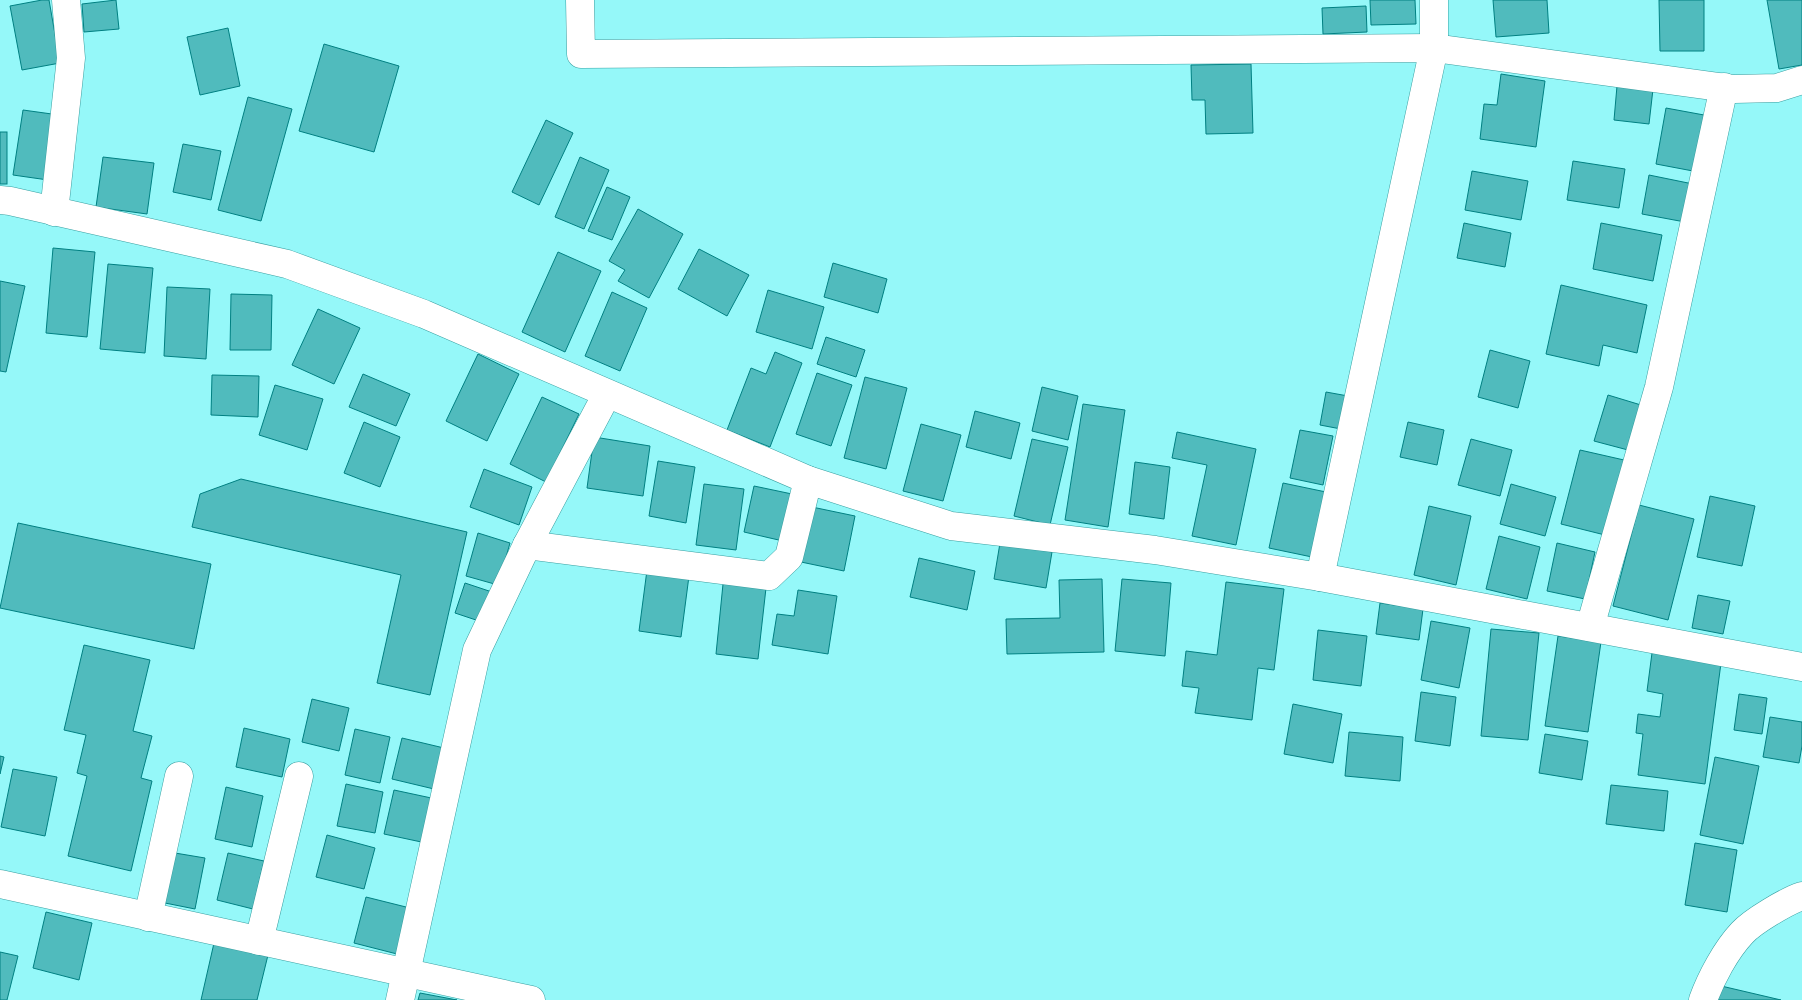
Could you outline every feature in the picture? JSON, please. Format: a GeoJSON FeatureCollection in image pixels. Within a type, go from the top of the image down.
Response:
{"type":"FeatureCollection","features":[{"type":"Feature","properties":{"kind":"lane"},"geometry":{"type":"LineString","coordinates":[[54,212],[71,58],[66,0]]}},
{"type":"Feature","properties":{"kind":"lane"},"geometry":{"type":"LineString","coordinates":[[580,0],[581,54],[1434,48],[1734,89],[1776,88],[1802,80]]}},
{"type":"Feature","properties":{"kind":"lane"},"geometry":{"type":"LineString","coordinates":[[1320,577],[1434,48],[1434,0]]}},
{"type":"Feature","properties":{"kind":"lane"},"geometry":{"type":"LineString","coordinates":[[1590,627],[1658,387],[1724,87]]}},
{"type":"Feature","properties":{"kind":"lane"},"geometry":{"type":"LineString","coordinates":[[0,200],[10,200],[54,212],[286,264],[424,314],[808,480],[950,526],[1155,550],[1320,577],[1802,666]]}},
{"type":"Feature","properties":{"kind":"lane"},"geometry":{"type":"LineString","coordinates":[[400,1000],[477,650],[527,545],[607,394]]}},
{"type":"Feature","properties":{"kind":"lane"},"geometry":{"type":"LineString","coordinates":[[527,545],[769,576],[790,557],[808,480]]}},
{"type":"Feature","properties":{"kind":"lane"},"geometry":{"type":"LineString","coordinates":[[148,917],[179,776]]}},
{"type":"Feature","properties":{"kind":"lane"},"geometry":{"type":"LineString","coordinates":[[259,941],[299,776]]}},
{"type":"Feature","properties":{"kind":"lane"},"geometry":{"type":"LineString","coordinates":[[0,884],[531,1000]]}},
{"type":"Feature","properties":{"kind":"lane"},"geometry":{"type":"LineString","coordinates":[[1703,1000],[1711,979],[1742,932],[1789,900],[1802,896]]}},
{"type":"Feature","properties":{"kind":"building"},"geometry":{"type":"Polygon","coordinates":[[[49,0],[60,63],[22,70],[10,6],[49,0]]]}},
{"type":"Feature","properties":{"kind":"building"},"geometry":{"type":"Polygon","coordinates":[[[116,0],[119,29],[84,32],[82,4],[116,0]]]}},
{"type":"Feature","properties":{"kind":"building"},"geometry":{"type":"Polygon","coordinates":[[[1370,0],[1415,0],[1416,24],[1371,25],[1370,0]]]}},
{"type":"Feature","properties":{"kind":"building"},"geometry":{"type":"Polygon","coordinates":[[[1493,0],[1547,0],[1549,33],[1496,37],[1493,0]]]}},
{"type":"Feature","properties":{"kind":"building"},"geometry":{"type":"Polygon","coordinates":[[[1659,0],[1704,0],[1704,51],[1660,51],[1659,0]]]}},
{"type":"Feature","properties":{"kind":"building"},"geometry":{"type":"Polygon","coordinates":[[[1767,0],[1802,0],[1802,65],[1779,69],[1767,0]]]}},
{"type":"Feature","properties":{"kind":"building"},"geometry":{"type":"Polygon","coordinates":[[[1366,6],[1367,32],[1323,34],[1322,8],[1366,6]]]}},
{"type":"Feature","properties":{"kind":"building"},"geometry":{"type":"Polygon","coordinates":[[[228,28],[240,86],[200,95],[187,37],[228,28]]]}},
{"type":"Feature","properties":{"kind":"building"},"geometry":{"type":"Polygon","coordinates":[[[324,44],[399,66],[374,152],[299,131],[324,44]]]}},
{"type":"Feature","properties":{"kind":"building"},"geometry":{"type":"Polygon","coordinates":[[[1251,64],[1253,133],[1206,134],[1205,100],[1192,100],[1191,65],[1251,64]]]}},
{"type":"Feature","properties":{"kind":"building"},"geometry":{"type":"Polygon","coordinates":[[[1501,74],[1545,81],[1536,147],[1480,139],[1484,104],[1497,105],[1501,74]]]}},
{"type":"Feature","properties":{"kind":"building"},"geometry":{"type":"Polygon","coordinates":[[[1617,86],[1653,89],[1649,124],[1614,120],[1617,86]]]}},
{"type":"Feature","properties":{"kind":"building"},"geometry":{"type":"Polygon","coordinates":[[[248,97],[292,109],[261,221],[218,210],[248,97]]]}},
{"type":"Feature","properties":{"kind":"building"},"geometry":{"type":"Polygon","coordinates":[[[1666,108],[1704,115],[1693,171],[1656,164],[1666,108]]]}},
{"type":"Feature","properties":{"kind":"building"},"geometry":{"type":"Polygon","coordinates":[[[23,110],[59,115],[48,180],[13,175],[23,110]]]}},
{"type":"Feature","properties":{"kind":"building"},"geometry":{"type":"Polygon","coordinates":[[[546,120],[573,133],[539,205],[512,192],[546,120]]]}},
{"type":"Feature","properties":{"kind":"building"},"geometry":{"type":"Polygon","coordinates":[[[0,132],[7,132],[7,184],[0,184],[0,132]]]}},
{"type":"Feature","properties":{"kind":"building"},"geometry":{"type":"Polygon","coordinates":[[[183,144],[221,151],[211,200],[173,192],[183,144]]]}},
{"type":"Feature","properties":{"kind":"building"},"geometry":{"type":"Polygon","coordinates":[[[103,157],[154,163],[147,214],[96,207],[103,157]]]}},
{"type":"Feature","properties":{"kind":"building"},"geometry":{"type":"Polygon","coordinates":[[[580,157],[609,170],[584,229],[555,217],[580,157]]]}},
{"type":"Feature","properties":{"kind":"building"},"geometry":{"type":"Polygon","coordinates":[[[1573,161],[1625,169],[1619,208],[1567,200],[1573,161]]]}},
{"type":"Feature","properties":{"kind":"building"},"geometry":{"type":"Polygon","coordinates":[[[1472,171],[1528,181],[1521,220],[1465,210],[1472,171]]]}},
{"type":"Feature","properties":{"kind":"building"},"geometry":{"type":"Polygon","coordinates":[[[1649,175],[1693,184],[1685,222],[1642,214],[1649,175]]]}},
{"type":"Feature","properties":{"kind":"building"},"geometry":{"type":"Polygon","coordinates":[[[607,187],[630,197],[612,240],[588,231],[607,187]]]}},
{"type":"Feature","properties":{"kind":"building"},"geometry":{"type":"Polygon","coordinates":[[[638,209],[683,234],[649,298],[618,281],[625,270],[609,261],[638,209]]]}},
{"type":"Feature","properties":{"kind":"building"},"geometry":{"type":"Polygon","coordinates":[[[1464,223],[1511,233],[1505,267],[1457,258],[1464,223]]]}},
{"type":"Feature","properties":{"kind":"building"},"geometry":{"type":"Polygon","coordinates":[[[1601,223],[1662,235],[1653,281],[1593,269],[1601,223]]]}},
{"type":"Feature","properties":{"kind":"building"},"geometry":{"type":"Polygon","coordinates":[[[53,248],[95,252],[87,337],[46,333],[53,248]]]}},
{"type":"Feature","properties":{"kind":"building"},"geometry":{"type":"Polygon","coordinates":[[[699,249],[749,275],[727,316],[678,289],[699,249]]]}},
{"type":"Feature","properties":{"kind":"building"},"geometry":{"type":"Polygon","coordinates":[[[558,252],[601,271],[565,352],[522,332],[558,252]]]}},
{"type":"Feature","properties":{"kind":"building"},"geometry":{"type":"Polygon","coordinates":[[[833,263],[887,279],[878,313],[824,297],[833,263]]]}},
{"type":"Feature","properties":{"kind":"building"},"geometry":{"type":"Polygon","coordinates":[[[108,264],[153,268],[145,353],[100,349],[108,264]]]}},
{"type":"Feature","properties":{"kind":"building"},"geometry":{"type":"Polygon","coordinates":[[[0,281],[25,286],[6,372],[0,371],[0,281]]]}},
{"type":"Feature","properties":{"kind":"building"},"geometry":{"type":"Polygon","coordinates":[[[1561,285],[1647,305],[1637,353],[1603,345],[1599,366],[1546,354],[1561,285]]]}},
{"type":"Feature","properties":{"kind":"building"},"geometry":{"type":"Polygon","coordinates":[[[167,287],[210,289],[206,359],[164,356],[167,287]]]}},
{"type":"Feature","properties":{"kind":"building"},"geometry":{"type":"Polygon","coordinates":[[[768,290],[824,307],[812,349],[756,332],[768,290]]]}},
{"type":"Feature","properties":{"kind":"building"},"geometry":{"type":"Polygon","coordinates":[[[612,292],[647,308],[620,371],[585,356],[612,292]]]}},
{"type":"Feature","properties":{"kind":"building"},"geometry":{"type":"Polygon","coordinates":[[[231,294],[272,295],[271,350],[230,350],[231,294]]]}},
{"type":"Feature","properties":{"kind":"building"},"geometry":{"type":"Polygon","coordinates":[[[318,309],[360,328],[334,384],[292,365],[318,309]]]}},
{"type":"Feature","properties":{"kind":"building"},"geometry":{"type":"Polygon","coordinates":[[[826,337],[865,350],[856,377],[817,364],[826,337]]]}},
{"type":"Feature","properties":{"kind":"building"},"geometry":{"type":"Polygon","coordinates":[[[1490,350],[1530,361],[1518,408],[1478,397],[1490,350]]]}},
{"type":"Feature","properties":{"kind":"building"},"geometry":{"type":"Polygon","coordinates":[[[775,352],[802,363],[770,447],[727,430],[751,368],[766,374],[775,352]]]}},
{"type":"Feature","properties":{"kind":"building"},"geometry":{"type":"Polygon","coordinates":[[[478,354],[519,374],[487,441],[446,421],[478,354]]]}},
{"type":"Feature","properties":{"kind":"building"},"geometry":{"type":"Polygon","coordinates":[[[817,373],[852,385],[831,446],[796,434],[817,373]]]}},
{"type":"Feature","properties":{"kind":"building"},"geometry":{"type":"Polygon","coordinates":[[[363,374],[410,394],[396,426],[349,407],[363,374]]]}},
{"type":"Feature","properties":{"kind":"building"},"geometry":{"type":"Polygon","coordinates":[[[212,375],[259,376],[258,417],[211,415],[212,375]]]}},
{"type":"Feature","properties":{"kind":"building"},"geometry":{"type":"Polygon","coordinates":[[[865,377],[907,388],[886,469],[844,458],[865,377]]]}},
{"type":"Feature","properties":{"kind":"building"},"geometry":{"type":"Polygon","coordinates":[[[275,385],[323,399],[307,450],[259,435],[275,385]]]}},
{"type":"Feature","properties":{"kind":"building"},"geometry":{"type":"Polygon","coordinates":[[[1042,387],[1078,396],[1068,440],[1032,431],[1042,387]]]}},
{"type":"Feature","properties":{"kind":"building"},"geometry":{"type":"Polygon","coordinates":[[[1326,392],[1348,396],[1341,429],[1320,425],[1326,392]]]}},
{"type":"Feature","properties":{"kind":"building"},"geometry":{"type":"Polygon","coordinates":[[[1608,395],[1641,405],[1628,450],[1594,441],[1608,395]]]}},
{"type":"Feature","properties":{"kind":"building"},"geometry":{"type":"Polygon","coordinates":[[[542,397],[579,414],[546,482],[510,464],[542,397]]]}},
{"type":"Feature","properties":{"kind":"building"},"geometry":{"type":"Polygon","coordinates":[[[1083,404],[1125,410],[1108,527],[1065,520],[1083,404]]]}},
{"type":"Feature","properties":{"kind":"building"},"geometry":{"type":"Polygon","coordinates":[[[975,411],[1020,423],[1011,459],[966,447],[975,411]]]}},
{"type":"Feature","properties":{"kind":"building"},"geometry":{"type":"Polygon","coordinates":[[[364,422],[400,437],[380,487],[344,473],[364,422]]]}},
{"type":"Feature","properties":{"kind":"building"},"geometry":{"type":"Polygon","coordinates":[[[1408,422],[1444,430],[1437,465],[1400,457],[1408,422]]]}},
{"type":"Feature","properties":{"kind":"building"},"geometry":{"type":"Polygon","coordinates":[[[921,424],[961,435],[943,501],[903,491],[921,424]]]}},
{"type":"Feature","properties":{"kind":"building"},"geometry":{"type":"Polygon","coordinates":[[[1300,430],[1333,436],[1323,485],[1290,478],[1300,430]]]}},
{"type":"Feature","properties":{"kind":"building"},"geometry":{"type":"Polygon","coordinates":[[[1177,432],[1256,449],[1236,545],[1192,536],[1207,465],[1172,458],[1177,432]]]}},
{"type":"Feature","properties":{"kind":"building"},"geometry":{"type":"Polygon","coordinates":[[[594,437],[650,446],[643,496],[587,488],[594,437]]]}},
{"type":"Feature","properties":{"kind":"building"},"geometry":{"type":"Polygon","coordinates":[[[1032,439],[1068,447],[1050,525],[1014,516],[1032,439]]]}},
{"type":"Feature","properties":{"kind":"building"},"geometry":{"type":"Polygon","coordinates":[[[1471,439],[1512,450],[1500,496],[1458,485],[1471,439]]]}},
{"type":"Feature","properties":{"kind":"building"},"geometry":{"type":"Polygon","coordinates":[[[1580,450],[1624,460],[1605,535],[1561,524],[1580,450]]]}},
{"type":"Feature","properties":{"kind":"building"},"geometry":{"type":"Polygon","coordinates":[[[658,461],[695,467],[686,523],[649,516],[658,461]]]}},
{"type":"Feature","properties":{"kind":"building"},"geometry":{"type":"Polygon","coordinates":[[[1135,462],[1170,467],[1164,519],[1129,514],[1135,462]]]}},
{"type":"Feature","properties":{"kind":"building"},"geometry":{"type":"Polygon","coordinates":[[[484,469],[532,487],[519,525],[470,507],[484,469]]]}},
{"type":"Feature","properties":{"kind":"building"},"geometry":{"type":"Polygon","coordinates":[[[241,479],[467,532],[430,695],[377,683],[401,575],[192,527],[200,494],[241,479]]]}},
{"type":"Feature","properties":{"kind":"building"},"geometry":{"type":"Polygon","coordinates":[[[1283,483],[1326,492],[1312,557],[1269,548],[1283,483]]]}},
{"type":"Feature","properties":{"kind":"building"},"geometry":{"type":"Polygon","coordinates":[[[704,484],[744,489],[736,550],[696,545],[704,484]]]}},
{"type":"Feature","properties":{"kind":"building"},"geometry":{"type":"Polygon","coordinates":[[[1511,484],[1556,497],[1545,536],[1500,524],[1511,484]]]}},
{"type":"Feature","properties":{"kind":"building"},"geometry":{"type":"Polygon","coordinates":[[[754,486],[792,494],[783,541],[744,532],[754,486]]]}},
{"type":"Feature","properties":{"kind":"building"},"geometry":{"type":"Polygon","coordinates":[[[1710,496],[1755,506],[1742,566],[1697,557],[1710,496]]]}},
{"type":"Feature","properties":{"kind":"building"},"geometry":{"type":"Polygon","coordinates":[[[1639,505],[1694,519],[1668,620],[1613,606],[1639,505]]]}},
{"type":"Feature","properties":{"kind":"building"},"geometry":{"type":"Polygon","coordinates":[[[1429,506],[1471,516],[1456,585],[1414,575],[1429,506]]]}},
{"type":"Feature","properties":{"kind":"building"},"geometry":{"type":"Polygon","coordinates":[[[812,507],[855,516],[844,571],[801,562],[812,507]]]}},
{"type":"Feature","properties":{"kind":"building"},"geometry":{"type":"Polygon","coordinates":[[[18,523],[211,564],[194,649],[0,608],[18,523]]]}},
{"type":"Feature","properties":{"kind":"building"},"geometry":{"type":"Polygon","coordinates":[[[478,533],[510,543],[498,585],[466,576],[478,533]]]}},
{"type":"Feature","properties":{"kind":"building"},"geometry":{"type":"Polygon","coordinates":[[[1499,536],[1540,547],[1527,599],[1486,589],[1499,536]]]}},
{"type":"Feature","properties":{"kind":"building"},"geometry":{"type":"Polygon","coordinates":[[[1000,543],[1052,552],[1046,588],[994,579],[1000,543]]]}},
{"type":"Feature","properties":{"kind":"building"},"geometry":{"type":"Polygon","coordinates":[[[1557,543],[1595,552],[1585,599],[1547,591],[1557,543]]]}},
{"type":"Feature","properties":{"kind":"building"},"geometry":{"type":"Polygon","coordinates":[[[919,558],[975,571],[967,610],[910,597],[919,558]]]}},
{"type":"Feature","properties":{"kind":"building"},"geometry":{"type":"Polygon","coordinates":[[[647,570],[689,576],[681,637],[639,631],[647,570]]]}},
{"type":"Feature","properties":{"kind":"building"},"geometry":{"type":"Polygon","coordinates":[[[1102,579],[1104,652],[1007,654],[1006,619],[1060,618],[1059,580],[1102,579]]]}},
{"type":"Feature","properties":{"kind":"building"},"geometry":{"type":"Polygon","coordinates":[[[1122,579],[1171,583],[1165,656],[1115,651],[1122,579]]]}},
{"type":"Feature","properties":{"kind":"building"},"geometry":{"type":"Polygon","coordinates":[[[1226,582],[1284,589],[1274,670],[1258,668],[1252,720],[1195,713],[1199,688],[1182,686],[1186,651],[1217,655],[1226,582]]]}},
{"type":"Feature","properties":{"kind":"building"},"geometry":{"type":"Polygon","coordinates":[[[465,583],[492,592],[482,622],[455,613],[465,583]]]}},
{"type":"Feature","properties":{"kind":"building"},"geometry":{"type":"Polygon","coordinates":[[[723,584],[766,588],[758,659],[716,654],[723,584]]]}},
{"type":"Feature","properties":{"kind":"building"},"geometry":{"type":"Polygon","coordinates":[[[798,590],[837,596],[828,654],[772,645],[777,614],[794,616],[798,590]]]}},
{"type":"Feature","properties":{"kind":"building"},"geometry":{"type":"Polygon","coordinates":[[[1698,595],[1730,601],[1723,634],[1692,628],[1698,595]]]}},
{"type":"Feature","properties":{"kind":"building"},"geometry":{"type":"Polygon","coordinates":[[[1380,603],[1423,609],[1419,640],[1376,634],[1380,603]]]}},
{"type":"Feature","properties":{"kind":"building"},"geometry":{"type":"Polygon","coordinates":[[[1431,621],[1470,628],[1459,688],[1421,680],[1431,621]]]}},
{"type":"Feature","properties":{"kind":"building"},"geometry":{"type":"Polygon","coordinates":[[[1491,629],[1539,633],[1528,740],[1481,736],[1491,629]]]}},
{"type":"Feature","properties":{"kind":"building"},"geometry":{"type":"Polygon","coordinates":[[[1318,630],[1367,636],[1361,686],[1313,680],[1318,630]]]}},
{"type":"Feature","properties":{"kind":"building"},"geometry":{"type":"Polygon","coordinates":[[[1558,636],[1601,642],[1588,732],[1545,726],[1558,636]]]}},
{"type":"Feature","properties":{"kind":"building"},"geometry":{"type":"Polygon","coordinates":[[[84,645],[150,660],[133,731],[152,736],[141,778],[152,781],[131,871],[68,856],[87,776],[77,773],[86,735],[64,730],[84,645]]]}},
{"type":"Feature","properties":{"kind":"building"},"geometry":{"type":"Polygon","coordinates":[[[1652,653],[1721,663],[1705,784],[1638,775],[1643,734],[1636,733],[1638,714],[1660,717],[1663,694],[1647,691],[1652,653]]]}},
{"type":"Feature","properties":{"kind":"building"},"geometry":{"type":"Polygon","coordinates":[[[1421,692],[1456,697],[1450,746],[1415,741],[1421,692]]]}},
{"type":"Feature","properties":{"kind":"building"},"geometry":{"type":"Polygon","coordinates":[[[1739,694],[1767,698],[1762,734],[1734,730],[1739,694]]]}},
{"type":"Feature","properties":{"kind":"building"},"geometry":{"type":"Polygon","coordinates":[[[312,699],[349,708],[339,751],[302,742],[312,699]]]}},
{"type":"Feature","properties":{"kind":"building"},"geometry":{"type":"Polygon","coordinates":[[[1293,704],[1342,714],[1333,763],[1284,754],[1293,704]]]}},
{"type":"Feature","properties":{"kind":"building"},"geometry":{"type":"Polygon","coordinates":[[[1770,717],[1802,722],[1802,746],[1799,763],[1763,757],[1770,717]]]}},
{"type":"Feature","properties":{"kind":"building"},"geometry":{"type":"Polygon","coordinates":[[[244,728],[290,739],[282,777],[236,767],[244,728]]]}},
{"type":"Feature","properties":{"kind":"building"},"geometry":{"type":"Polygon","coordinates":[[[355,729],[390,737],[380,783],[345,775],[355,729]]]}},
{"type":"Feature","properties":{"kind":"building"},"geometry":{"type":"Polygon","coordinates":[[[1349,732],[1403,737],[1400,781],[1345,776],[1349,732]]]}},
{"type":"Feature","properties":{"kind":"building"},"geometry":{"type":"Polygon","coordinates":[[[1545,734],[1588,741],[1582,780],[1539,773],[1545,734]]]}},
{"type":"Feature","properties":{"kind":"building"},"geometry":{"type":"Polygon","coordinates":[[[402,738],[444,748],[434,789],[392,779],[402,738]]]}},
{"type":"Feature","properties":{"kind":"building"},"geometry":{"type":"Polygon","coordinates":[[[0,756],[4,757],[0,774],[0,756]]]}},
{"type":"Feature","properties":{"kind":"building"},"geometry":{"type":"Polygon","coordinates":[[[1715,757],[1759,766],[1743,844],[1700,835],[1715,757]]]}},
{"type":"Feature","properties":{"kind":"building"},"geometry":{"type":"Polygon","coordinates":[[[13,769],[57,777],[45,836],[1,827],[13,769]]]}},
{"type":"Feature","properties":{"kind":"building"},"geometry":{"type":"Polygon","coordinates":[[[346,784],[383,792],[375,833],[337,826],[346,784]]]}},
{"type":"Feature","properties":{"kind":"building"},"geometry":{"type":"Polygon","coordinates":[[[1611,785],[1668,791],[1664,831],[1606,824],[1611,785]]]}},
{"type":"Feature","properties":{"kind":"building"},"geometry":{"type":"Polygon","coordinates":[[[226,787],[263,796],[252,847],[215,839],[226,787]]]}},
{"type":"Feature","properties":{"kind":"building"},"geometry":{"type":"Polygon","coordinates":[[[394,790],[436,799],[426,843],[384,834],[394,790]]]}},
{"type":"Feature","properties":{"kind":"building"},"geometry":{"type":"Polygon","coordinates":[[[327,835],[375,848],[364,889],[316,877],[327,835]]]}},
{"type":"Feature","properties":{"kind":"building"},"geometry":{"type":"Polygon","coordinates":[[[1695,843],[1737,850],[1727,912],[1685,905],[1695,843]]]}},
{"type":"Feature","properties":{"kind":"building"},"geometry":{"type":"Polygon","coordinates":[[[175,853],[205,858],[195,909],[165,903],[175,853]]]}},
{"type":"Feature","properties":{"kind":"building"},"geometry":{"type":"Polygon","coordinates":[[[228,853],[264,861],[253,909],[217,900],[228,853]]]}},
{"type":"Feature","properties":{"kind":"building"},"geometry":{"type":"Polygon","coordinates":[[[366,897],[410,908],[397,954],[354,943],[366,897]]]}},
{"type":"Feature","properties":{"kind":"building"},"geometry":{"type":"Polygon","coordinates":[[[46,912],[92,923],[79,980],[33,968],[46,912]]]}},
{"type":"Feature","properties":{"kind":"building"},"geometry":{"type":"Polygon","coordinates":[[[214,943],[268,955],[257,1000],[201,1000],[214,943]]]}},
{"type":"Feature","properties":{"kind":"building"},"geometry":{"type":"Polygon","coordinates":[[[0,952],[18,956],[7,1000],[0,1000],[0,952]]]}},
{"type":"Feature","properties":{"kind":"building"},"geometry":{"type":"Polygon","coordinates":[[[1717,985],[1781,1000],[1714,1000],[1717,985]]]}},
{"type":"Feature","properties":{"kind":"building"},"geometry":{"type":"Polygon","coordinates":[[[420,993],[457,1000],[418,1000],[420,993]]]}}]}
